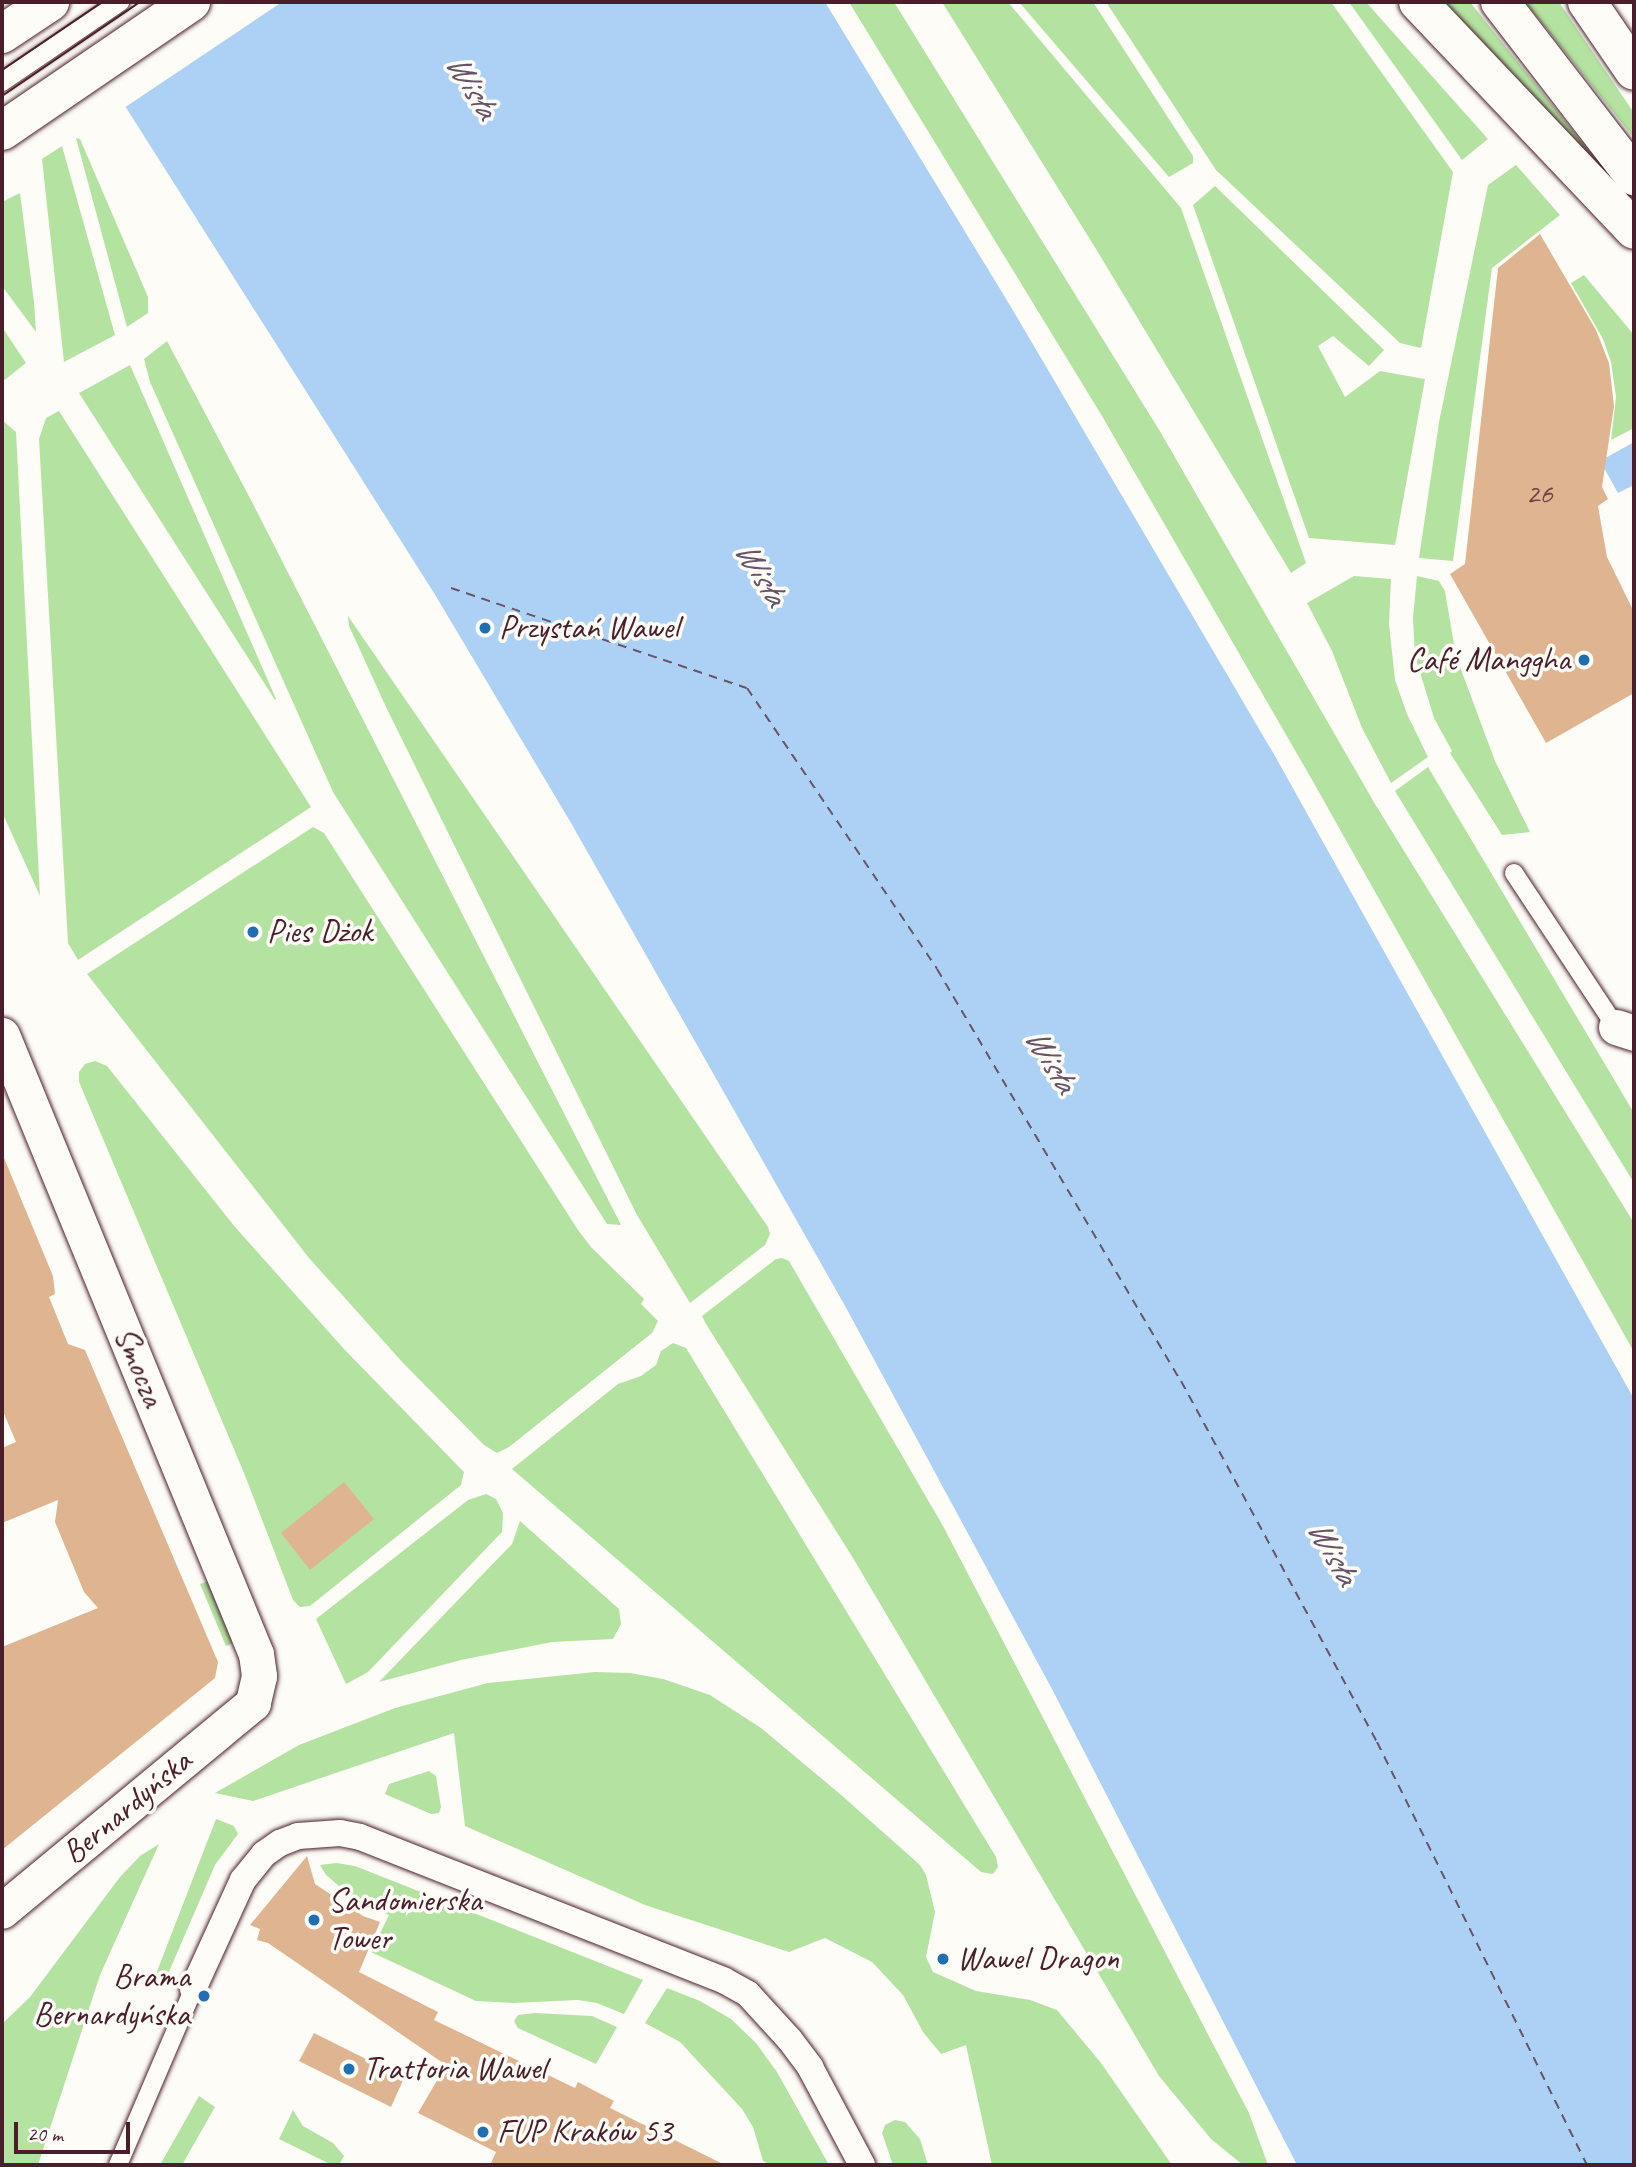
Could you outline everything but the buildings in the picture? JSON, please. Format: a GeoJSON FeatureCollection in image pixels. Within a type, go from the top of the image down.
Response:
{"type":"FeatureCollection","features":[{"type":"Feature","properties":{"kind":"main road"},"geometry":{"type":"LineString","coordinates":[[2,34],[50,2]]}},
{"type":"Feature","properties":{"kind":"main road"},"geometry":{"type":"LineString","coordinates":[[2,131],[191,2]]}},
{"type":"Feature","properties":{"kind":"main road"},"geometry":{"type":"LineString","coordinates":[[1418,2],[1634,230]]}},
{"type":"Feature","properties":{"kind":"main road"},"geometry":{"type":"LineString","coordinates":[[1500,2],[1634,176]]}},
{"type":"Feature","properties":{"kind":"main road"},"geometry":{"type":"LineString","coordinates":[[1587,2],[1634,71]]}},
{"type":"Feature","properties":{"kind":"street","name":"Smocza"},"geometry":{"type":"LineString","coordinates":[[2,1035],[256,1654],[259,1676],[253,1703]]}},
{"type":"Feature","properties":{"kind":"street","name":"Bernardyńska"},"geometry":{"type":"LineString","coordinates":[[2,1911],[253,1703]]}},
{"type":"Feature","properties":{"kind":"street"},"geometry":{"type":"LineString","coordinates":[[192,1993],[243,1880],[264,1854],[279,1843],[298,1836],[340,1833],[360,1837],[725,1981],[748,1994],[790,2040],[810,2067],[862,2165]]}},
{"type":"Feature","properties":{"kind":"lane"},"geometry":{"type":"LineString","coordinates":[[2,82],[120,2]]}},
{"type":"Feature","properties":{"kind":"lane"},"geometry":{"type":"LineString","coordinates":[[1514,873],[1625,1030]]}},
{"type":"Feature","properties":{"kind":"lane"},"geometry":{"type":"LineString","coordinates":[[118,2165],[192,1993]]}},
{"type":"Feature","properties":{"kind":"green space"},"geometry":{"type":"Polygon","coordinates":[[[849,2],[894,2],[1161,433],[1375,804],[1634,1223],[1634,1352],[1311,778],[1102,416],[849,2]]]}},
{"type":"Feature","properties":{"kind":"green space"},"geometry":{"type":"Polygon","coordinates":[[[942,2],[1008,2],[1181,208],[1306,563],[1291,573],[1096,249],[942,2]]]}},
{"type":"Feature","properties":{"kind":"green space"},"geometry":{"type":"Polygon","coordinates":[[[1019,2],[1093,2],[1193,156],[1193,163],[1169,177],[1019,2]]]}},
{"type":"Feature","properties":{"kind":"green space"},"geometry":{"type":"Polygon","coordinates":[[[1106,2],[1331,2],[1453,172],[1421,348],[1400,343],[1216,170],[1106,2]]]}},
{"type":"Feature","properties":{"kind":"green space"},"geometry":{"type":"Polygon","coordinates":[[[1349,2],[1366,2],[1488,139],[1462,160],[1349,2]]]}},
{"type":"Feature","properties":{"kind":"green space"},"geometry":{"type":"Polygon","coordinates":[[[1445,2],[1470,2],[1591,154],[1589,156],[1445,2]]]}},
{"type":"Feature","properties":{"kind":"green space"},"geometry":{"type":"Polygon","coordinates":[[[1525,2],[1559,2],[1634,113],[1634,138],[1525,2]]]}},
{"type":"Feature","properties":{"kind":"green space"},"geometry":{"type":"Polygon","coordinates":[[[76,138],[80,139],[148,297],[148,313],[127,327],[76,138]]]}},
{"type":"Feature","properties":{"kind":"green space"},"geometry":{"type":"Polygon","coordinates":[[[62,146],[115,335],[64,362],[42,159],[62,146]]]}},
{"type":"Feature","properties":{"kind":"green space"},"geometry":{"type":"Polygon","coordinates":[[[1516,165],[1560,215],[1492,268],[1453,561],[1419,558],[1439,422],[1488,185],[1516,165]]]}},
{"type":"Feature","properties":{"kind":"green space"},"geometry":{"type":"Polygon","coordinates":[[[1215,186],[1384,350],[1369,366],[1333,336],[1318,346],[1345,397],[1380,371],[1425,379],[1395,545],[1309,538],[1193,205],[1215,186]]]}},
{"type":"Feature","properties":{"kind":"green space"},"geometry":{"type":"Polygon","coordinates":[[[20,193],[36,332],[2,286],[2,202],[20,193]]]}},
{"type":"Feature","properties":{"kind":"green space"},"geometry":{"type":"Polygon","coordinates":[[[1584,275],[1634,335],[1634,428],[1611,440],[1616,397],[1611,362],[1603,339],[1571,283],[1584,275]]]}},
{"type":"Feature","properties":{"kind":"green space"},"geometry":{"type":"Polygon","coordinates":[[[2,327],[26,363],[2,382],[2,327]]]}},
{"type":"Feature","properties":{"kind":"green space"},"geometry":{"type":"Polygon","coordinates":[[[167,341],[621,1225],[607,1224],[333,792],[150,382],[144,359],[167,341]]]}},
{"type":"Feature","properties":{"kind":"green space"},"geometry":{"type":"Polygon","coordinates":[[[130,365],[276,699],[275,700],[79,393],[130,365]]]}},
{"type":"Feature","properties":{"kind":"green space"},"geometry":{"type":"Polygon","coordinates":[[[59,411],[311,807],[78,960],[68,943],[39,439],[46,418],[59,411]]]}},
{"type":"Feature","properties":{"kind":"green space"},"geometry":{"type":"Polygon","coordinates":[[[2,420],[16,432],[40,896],[2,812],[2,420]]]}},
{"type":"Feature","properties":{"kind":"green space"},"geometry":{"type":"Polygon","coordinates":[[[1354,576],[1391,579],[1389,624],[1395,680],[1407,714],[1428,757],[1391,783],[1362,728],[1332,651],[1307,603],[1354,576]]]}},
{"type":"Feature","properties":{"kind":"green space"},"geometry":{"type":"Polygon","coordinates":[[[1417,576],[1439,581],[1445,591],[1456,656],[1495,761],[1530,832],[1502,835],[1450,753],[1452,751],[1434,718],[1415,656],[1413,618],[1417,576]]]}},
{"type":"Feature","properties":{"kind":"green space"},"geometry":{"type":"Polygon","coordinates":[[[348,616],[768,1227],[770,1234],[765,1245],[690,1303],[637,1215],[386,707],[349,626],[348,616]]]}},
{"type":"Feature","properties":{"kind":"green space"},"geometry":{"type":"Polygon","coordinates":[[[1428,767],[1634,1113],[1634,1183],[1395,791],[1428,767]]]}},
{"type":"Feature","properties":{"kind":"green space"},"geometry":{"type":"Polygon","coordinates":[[[313,827],[324,833],[578,1230],[591,1247],[644,1299],[641,1304],[658,1321],[652,1333],[509,1447],[497,1453],[484,1445],[404,1364],[309,1258],[87,974],[313,827]]]}},
{"type":"Feature","properties":{"kind":"green space"},"geometry":{"type":"Polygon","coordinates":[[[95,1061],[107,1066],[235,1227],[344,1349],[464,1472],[461,1485],[310,1606],[300,1607],[293,1600],[244,1473],[79,1082],[79,1072],[85,1064],[95,1061]]]}},
{"type":"Feature","properties":{"kind":"green space"},"geometry":{"type":"Polygon","coordinates":[[[776,1259],[789,1261],[943,1526],[1249,2113],[1268,2165],[1243,2165],[1211,2139],[1159,2076],[853,1558],[706,1324],[702,1316],[776,1259]]]}},
{"type":"Feature","properties":{"kind":"green space"},"geometry":{"type":"Polygon","coordinates":[[[673,1343],[686,1348],[996,1857],[998,1867],[993,1874],[981,1872],[512,1469],[618,1384],[641,1376],[656,1365],[661,1351],[673,1343]]]}},
{"type":"Feature","properties":{"kind":"green space"},"geometry":{"type":"Polygon","coordinates":[[[486,1494],[496,1499],[503,1513],[502,1532],[368,1672],[346,1684],[316,1619],[468,1500],[486,1494]]]}},
{"type":"Feature","properties":{"kind":"green space"},"geometry":{"type":"Polygon","coordinates":[[[520,1521],[619,1609],[621,1624],[613,1639],[552,1642],[461,1660],[379,1682],[512,1544],[520,1521]]]}},
{"type":"Feature","properties":{"kind":"green space"},"geometry":{"type":"Polygon","coordinates":[[[211,1580],[236,1642],[226,1646],[200,1584],[211,1580]]]}},
{"type":"Feature","properties":{"kind":"green space"},"geometry":{"type":"Polygon","coordinates":[[[595,1672],[630,1673],[663,1679],[710,1695],[761,1728],[840,1794],[920,1865],[926,1875],[935,1912],[926,1957],[933,1972],[976,1991],[1030,2000],[1057,2010],[1101,2063],[1172,2165],[992,2165],[966,2045],[941,2054],[923,2032],[903,1995],[872,1962],[825,1938],[789,1952],[645,1905],[465,1826],[454,1733],[253,1801],[215,1793],[299,1745],[395,1708],[488,1683],[595,1672]]]}},
{"type":"Feature","properties":{"kind":"green space"},"geometry":{"type":"Polygon","coordinates":[[[429,1771],[436,1776],[441,1807],[439,1813],[431,1814],[385,1794],[389,1784],[429,1771]]]}},
{"type":"Feature","properties":{"kind":"green space"},"geometry":{"type":"Polygon","coordinates":[[[216,1819],[234,1826],[238,1834],[215,1865],[168,1974],[160,1976],[158,1981],[154,1979],[216,1819]]]}},
{"type":"Feature","properties":{"kind":"green space"},"geometry":{"type":"Polygon","coordinates":[[[159,1844],[100,1975],[38,2165],[2,2165],[2,2024],[30,1997],[120,1877],[140,1856],[159,1844]]]}},
{"type":"Feature","properties":{"kind":"green space"},"geometry":{"type":"Polygon","coordinates":[[[336,1863],[355,1866],[643,1980],[624,2014],[597,2003],[578,2000],[513,2003],[476,2001],[371,1952],[389,1915],[358,1902],[326,1875],[320,1865],[336,1863]]]}},
{"type":"Feature","properties":{"kind":"green space"},"geometry":{"type":"Polygon","coordinates":[[[667,1988],[700,2001],[731,2019],[756,2043],[777,2072],[829,2165],[771,2165],[763,2161],[753,2127],[742,2109],[680,2042],[645,2023],[667,1988]]]}},
{"type":"Feature","properties":{"kind":"green space"},"geometry":{"type":"Polygon","coordinates":[[[535,2013],[592,2016],[617,2027],[596,2064],[518,2028],[514,2021],[518,2015],[535,2013]]]}},
{"type":"Feature","properties":{"kind":"green space"},"geometry":{"type":"Polygon","coordinates":[[[199,2096],[215,2107],[182,2165],[160,2165],[199,2096]]]}},
{"type":"Feature","properties":{"kind":"green space"},"geometry":{"type":"Polygon","coordinates":[[[293,2110],[303,2126],[333,2143],[344,2156],[339,2165],[332,2165],[279,2139],[293,2110]]]}},
{"type":"Feature","properties":{"kind":"green space"},"geometry":{"type":"Polygon","coordinates":[[[895,2120],[905,2122],[920,2139],[928,2165],[893,2165],[882,2133],[885,2125],[895,2120]]]}},
{"type":"Feature","properties":{"kind":"water","name":"Wisła"},"geometry":{"type":"Polygon","coordinates":[[[59,2],[825,2],[1011,307],[1275,756],[1634,1399],[1634,2165],[1297,2165],[1053,1691],[844,1304],[571,823],[434,593],[59,2]]]}},
{"type":"Feature","properties":{"kind":"water"},"geometry":{"type":"Polygon","coordinates":[[[1634,442],[1634,485],[1618,493],[1600,461],[1634,442]]]}},
{"type":"Feature","properties":{"kind":"pier"},"geometry":{"type":"Polygon","coordinates":[[[55,2],[282,2],[124,108],[55,2]]]}},
{"type":"Feature","properties":{"kind":"ferry route"},"geometry":{"type":"LineString","coordinates":[[451,588],[747,688],[937,969],[1181,1381],[1377,1742],[1587,2165]]}},
{"type":"Feature","properties":{"kind":"tram line"},"geometry":{"type":"LineString","coordinates":[[2,70],[102,2]]}},
{"type":"Feature","properties":{"kind":"tram line"},"geometry":{"type":"LineString","coordinates":[[2,96],[140,2]]}},
{"type":"Feature","properties":{"kind":"place","name":"Przystań Wawel"},"geometry":{"type":"Point","coordinates":[485,628]}},
{"type":"Feature","properties":{"kind":"place","name":"Café Manggha"},"geometry":{"type":"Point","coordinates":[1584,660]}},
{"type":"Feature","properties":{"kind":"place","name":"Pies Dżok"},"geometry":{"type":"Point","coordinates":[253,932]}},
{"type":"Feature","properties":{"kind":"place","name":"Sandomierska Tower"},"geometry":{"type":"Point","coordinates":[314,1920]}},
{"type":"Feature","properties":{"kind":"place","name":"Wawel Dragon"},"geometry":{"type":"Point","coordinates":[943,1959]}},
{"type":"Feature","properties":{"kind":"place","name":"Brama Bernardyńska"},"geometry":{"type":"Point","coordinates":[204,1996]}},
{"type":"Feature","properties":{"kind":"place","name":"Trattoria Wawel"},"geometry":{"type":"Point","coordinates":[349,2069]}},
{"type":"Feature","properties":{"kind":"place","name":"FUP Kraków 53"},"geometry":{"type":"Point","coordinates":[483,2132]}}]}
